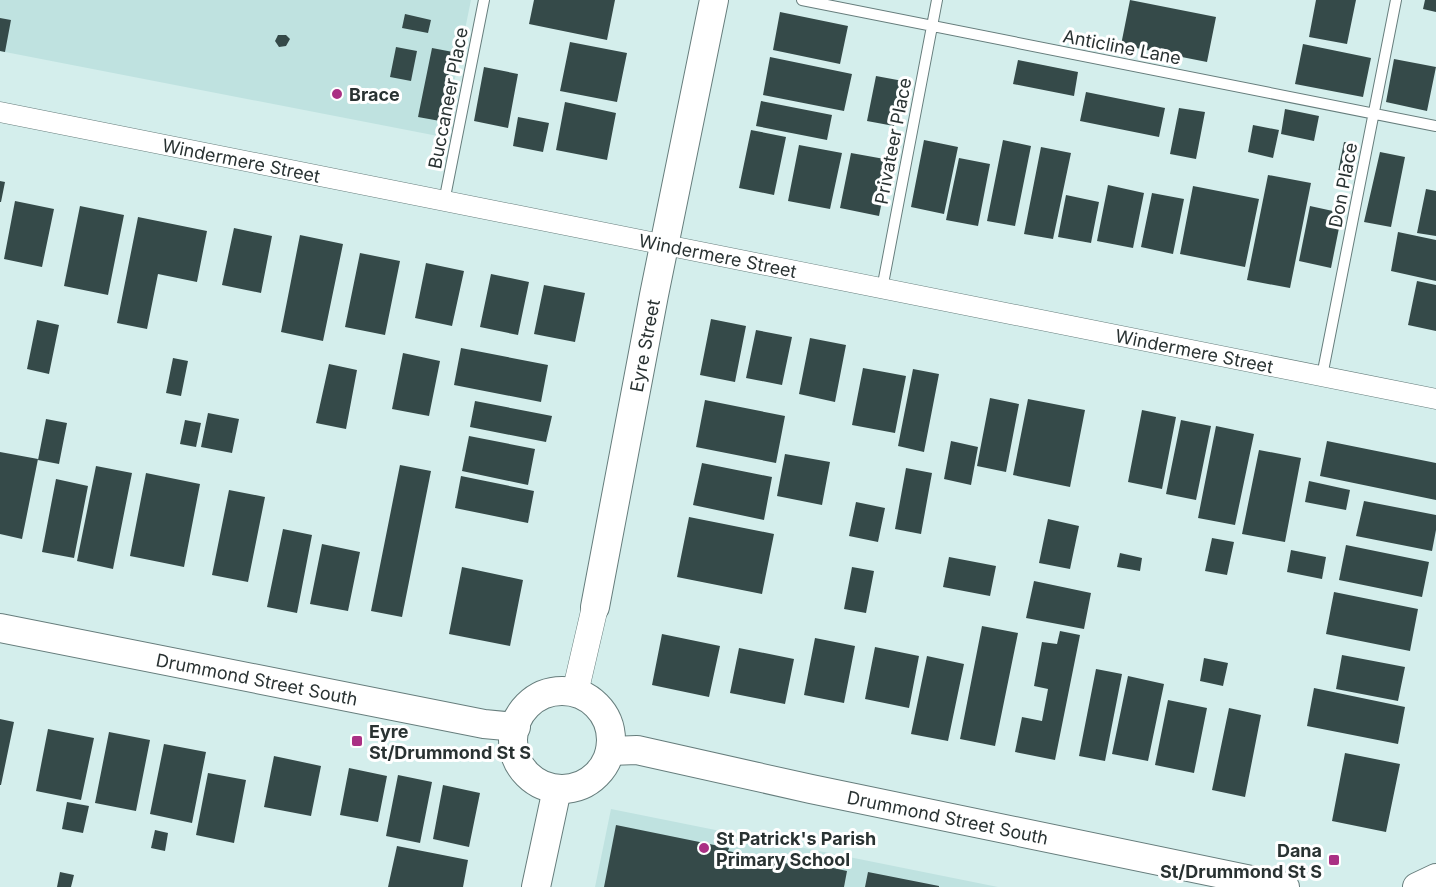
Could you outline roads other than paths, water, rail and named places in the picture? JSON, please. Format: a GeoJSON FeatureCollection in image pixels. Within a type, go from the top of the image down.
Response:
{"type":"FeatureCollection","features":[{"type":"Feature","properties":{"kind":"main road","name":"Eyre Street"},"geometry":{"type":"LineString","coordinates":[[595,607],[654,295],[714,0]]}},
{"type":"Feature","properties":{"kind":"main road","name":"Drummond Street South"},"geometry":{"type":"LineString","coordinates":[[0,628],[484,724],[516,727]]}},
{"type":"Feature","properties":{"kind":"main road"},"geometry":{"type":"LineString","coordinates":[[554,692],[575,693],[597,705],[606,719],[611,735],[610,751],[605,764],[596,776],[578,786],[557,789],[545,786],[534,781],[526,773],[515,751],[516,727],[519,717],[534,701],[554,692]]}},
{"type":"Feature","properties":{"kind":"main road","name":"Drummond Street South"},"geometry":{"type":"LineString","coordinates":[[610,751],[637,750],[812,789],[1285,887]]}},
{"type":"Feature","properties":{"kind":"main road"},"geometry":{"type":"LineString","coordinates":[[536,887],[557,789]]}},
{"type":"Feature","properties":{"kind":"main road"},"geometry":{"type":"LineString","coordinates":[[1417,887],[1436,878]]}},
{"type":"Feature","properties":{"kind":"street","name":"Windermere Street"},"geometry":{"type":"LineString","coordinates":[[0,112],[1436,399]]}},
{"type":"Feature","properties":{"kind":"street","name":"Eyre Street"},"geometry":{"type":"LineString","coordinates":[[575,693],[595,607]]}},
{"type":"Feature","properties":{"kind":"lane","name":"Buccaneer Place"},"geometry":{"type":"LineString","coordinates":[[444,202],[484,0]]}},
{"type":"Feature","properties":{"kind":"lane","name":"Anticline Lane"},"geometry":{"type":"LineString","coordinates":[[802,0],[1436,126]]}},
{"type":"Feature","properties":{"kind":"lane","name":"Privateer Place"},"geometry":{"type":"LineString","coordinates":[[882,289],[937,0]]}},
{"type":"Feature","properties":{"kind":"lane","name":"Don Place"},"geometry":{"type":"LineString","coordinates":[[1322,376],[1396,0]]}},
{"type":"Feature","properties":{"kind":"place","name":"Brace"},"geometry":{"type":"Point","coordinates":[337,94]}},
{"type":"Feature","properties":{"kind":"place","name":"Eyre St/Drummond St S"},"geometry":{"type":"Point","coordinates":[357,741]}},
{"type":"Feature","properties":{"kind":"place","name":"St Patrick's Parish Primary School"},"geometry":{"type":"Point","coordinates":[704,848]}},
{"type":"Feature","properties":{"kind":"place","name":"Dana St/Drummond St S"},"geometry":{"type":"Point","coordinates":[1334,860]}}]}
